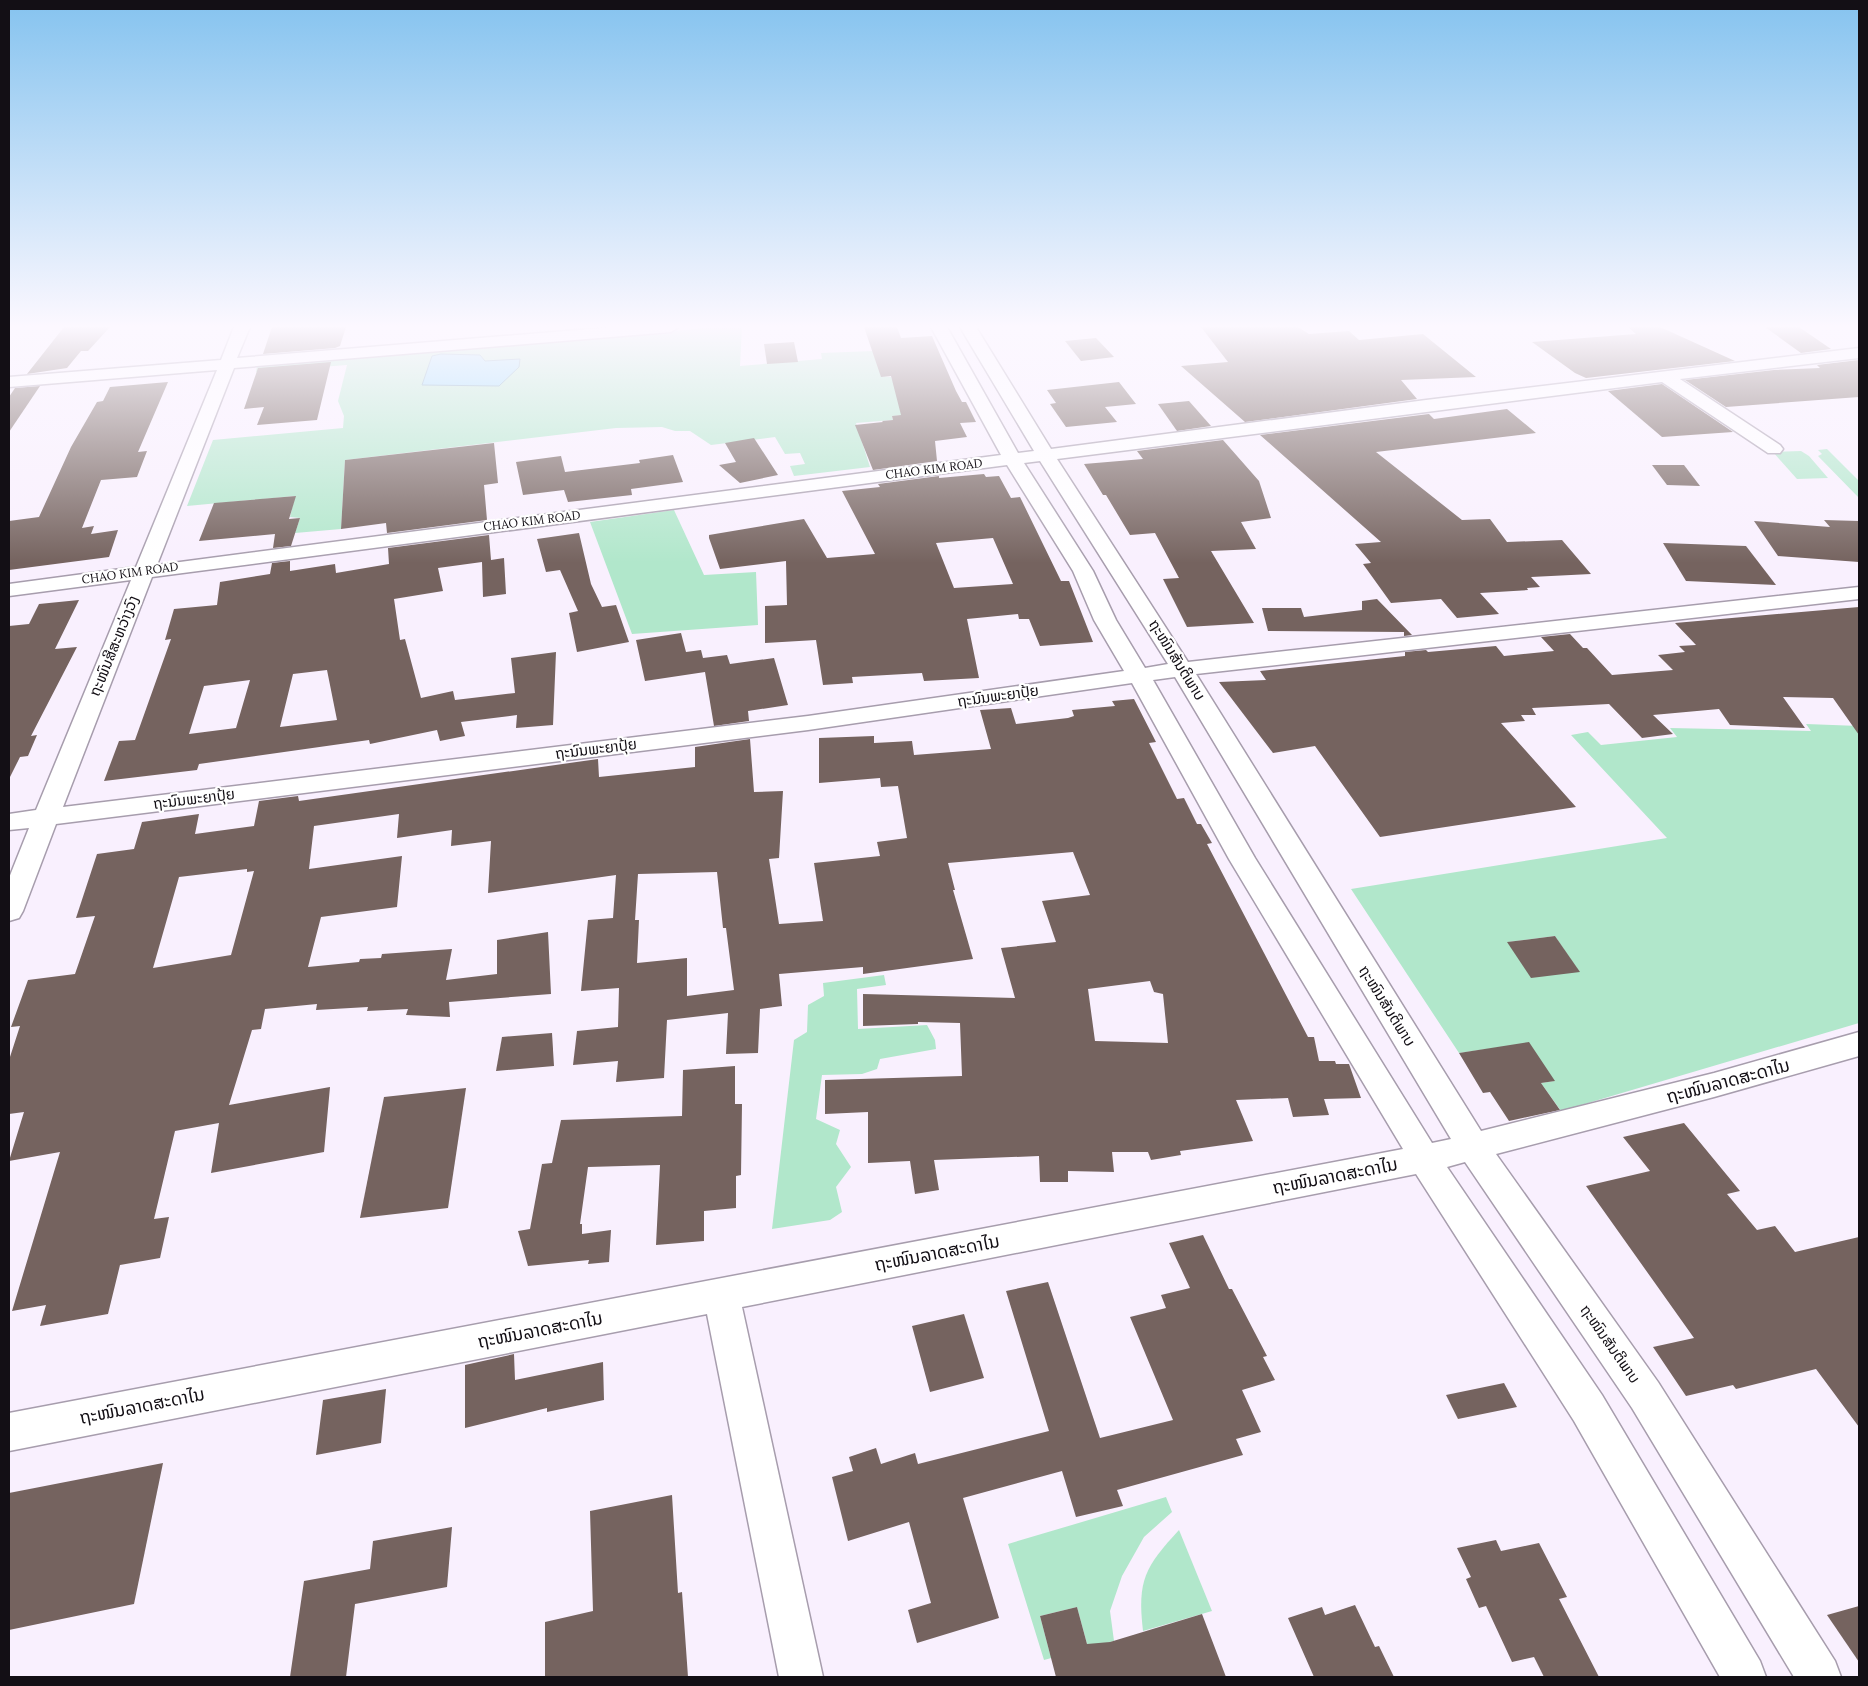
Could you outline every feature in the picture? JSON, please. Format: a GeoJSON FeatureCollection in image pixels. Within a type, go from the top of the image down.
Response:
{"type":"FeatureCollection","features":[{"type":"Feature","properties":{"kind":"street","name":"ຖະໜົນສີສະຫວ່າງວົງ"},"geometry":{"type":"LineString","coordinates":[[9,910],[211,406]]}},
{"type":"Feature","properties":{"kind":"street"},"geometry":{"type":"LineString","coordinates":[[983,406],[1012,459],[1084,571],[1105,620],[1139,676],[1242,859],[1412,1136],[1424,1159],[1591,1414],[1744,1677]]}},
{"type":"Feature","properties":{"kind":"street","name":"ຖະໜົນສັນຕິພາບ"},"geometry":{"type":"LineString","coordinates":[[1016,406],[1182,669],[1473,1147],[1646,1395],[1819,1677]]}},
{"type":"Feature","properties":{"kind":"street","name":"CHAO KIM ROAD"},"geometry":{"type":"LineString","coordinates":[[9,590],[1421,406]]}},
{"type":"Feature","properties":{"kind":"street"},"geometry":{"type":"LineString","coordinates":[[1709,406],[1774,449]]}},
{"type":"Feature","properties":{"kind":"street","name":"ຖະນົນພະຍາປຸ້ຍ"},"geometry":{"type":"LineString","coordinates":[[9,822],[808,723],[1182,669],[1859,593]]}},
{"type":"Feature","properties":{"kind":"street","name":"ຖະໜົນລາດສະດາໄນ"},"geometry":{"type":"LineString","coordinates":[[9,1432],[1424,1159],[1714,1085],[1859,1044]]}},
{"type":"Feature","properties":{"kind":"street"},"geometry":{"type":"LineString","coordinates":[[721,1295],[801,1677]]}},
{"type":"Feature","properties":{"kind":"green space"},"geometry":{"type":"Polygon","coordinates":[[[340,406],[903,406],[907,415],[892,416],[893,420],[856,423],[870,467],[794,476],[790,466],[805,464],[800,453],[785,454],[775,437],[711,445],[690,431],[675,431],[662,427],[616,428],[345,460],[341,529],[295,533],[300,518],[290,517],[295,496],[187,506],[213,440],[343,428],[344,416],[340,406]]]}},
{"type":"Feature","properties":{"kind":"green space"},"geometry":{"type":"Polygon","coordinates":[[[1827,449],[1859,481],[1859,498],[1818,456],[1822,454],[1818,450],[1827,449]]]}},
{"type":"Feature","properties":{"kind":"green space"},"geometry":{"type":"Polygon","coordinates":[[[1801,451],[1809,456],[1828,478],[1797,479],[1773,452],[1801,451]]]}},
{"type":"Feature","properties":{"kind":"green space"},"geometry":{"type":"Polygon","coordinates":[[[674,510],[704,575],[756,572],[758,625],[632,634],[590,522],[674,510]]]}},
{"type":"Feature","properties":{"kind":"green space"},"geometry":{"type":"Polygon","coordinates":[[[1806,724],[1859,726],[1859,1023],[1561,1111],[1541,1083],[1554,1081],[1529,1043],[1459,1053],[1351,889],[1667,838],[1571,735],[1588,732],[1601,745],[1677,737],[1670,728],[1811,731],[1806,724]],[[1555,936],[1508,942],[1579,972],[1555,936]]]}},
{"type":"Feature","properties":{"kind":"green space"},"geometry":{"type":"Polygon","coordinates":[[[884,975],[886,985],[857,989],[858,1029],[927,1025],[935,1040],[936,1049],[880,1059],[877,1069],[862,1074],[822,1075],[816,1119],[840,1130],[836,1144],[851,1167],[836,1187],[842,1212],[830,1220],[772,1229],[794,1040],[807,1032],[808,1005],[824,996],[823,983],[884,975]]]}},
{"type":"Feature","properties":{"kind":"green space"},"geometry":{"type":"Polygon","coordinates":[[[1166,1497],[1172,1512],[1144,1537],[1122,1576],[1110,1611],[1114,1641],[1044,1660],[1008,1544],[1166,1497]],[[1077,1607],[1040,1616],[1050,1654],[1087,1644],[1077,1607]]]}},
{"type":"Feature","properties":{"kind":"green space"},"geometry":{"type":"Polygon","coordinates":[[[1179,1530],[1212,1611],[1143,1631],[1141,1599],[1146,1575],[1158,1554],[1179,1530]]]}},
{"type":"Feature","properties":{"kind":"building"},"geometry":{"type":"Polygon","coordinates":[[[9,406],[27,406],[9,432],[9,406]]]}},
{"type":"Feature","properties":{"kind":"building"},"geometry":{"type":"Polygon","coordinates":[[[95,406],[158,406],[138,452],[147,451],[137,477],[101,480],[82,528],[94,526],[91,534],[118,530],[109,557],[9,570],[9,521],[39,517],[71,447],[95,406]]]}},
{"type":"Feature","properties":{"kind":"building"},"geometry":{"type":"Polygon","coordinates":[[[245,406],[320,406],[317,420],[257,425],[264,407],[244,409],[245,406]]]}},
{"type":"Feature","properties":{"kind":"building"},"geometry":{"type":"Polygon","coordinates":[[[899,406],[968,406],[976,422],[960,423],[967,437],[935,441],[937,461],[873,470],[855,425],[893,420],[892,416],[901,415],[899,406]]]}},
{"type":"Feature","properties":{"kind":"building"},"geometry":{"type":"Polygon","coordinates":[[[1051,406],[1119,406],[1105,407],[1117,422],[1066,427],[1051,406]]]}},
{"type":"Feature","properties":{"kind":"building"},"geometry":{"type":"Polygon","coordinates":[[[1159,406],[1193,406],[1211,426],[1177,431],[1159,406]]]}},
{"type":"Feature","properties":{"kind":"building"},"geometry":{"type":"Polygon","coordinates":[[[1226,406],[1367,406],[1245,422],[1226,406]]]}},
{"type":"Feature","properties":{"kind":"building"},"geometry":{"type":"Polygon","coordinates":[[[1625,406],[1694,406],[1733,432],[1662,437],[1625,406]]]}},
{"type":"Feature","properties":{"kind":"building"},"geometry":{"type":"Polygon","coordinates":[[[1507,409],[1536,433],[1376,452],[1462,520],[1490,519],[1507,542],[1562,540],[1591,574],[1531,577],[1540,587],[1527,588],[1528,590],[1480,593],[1499,614],[1457,618],[1441,599],[1391,603],[1363,564],[1371,563],[1355,544],[1381,542],[1260,435],[1429,414],[1434,419],[1507,409]]]}},
{"type":"Feature","properties":{"kind":"building"},"geometry":{"type":"Polygon","coordinates":[[[754,438],[778,475],[740,483],[719,465],[736,462],[725,443],[754,438]]]}},
{"type":"Feature","properties":{"kind":"building"},"geometry":{"type":"Polygon","coordinates":[[[1223,440],[1259,481],[1271,518],[1241,522],[1256,549],[1211,551],[1254,623],[1187,627],[1163,579],[1179,578],[1155,533],[1130,535],[1106,495],[1103,495],[1084,464],[1143,459],[1137,451],[1223,440]]]}},
{"type":"Feature","properties":{"kind":"building"},"geometry":{"type":"Polygon","coordinates":[[[494,443],[498,483],[484,485],[487,520],[387,533],[386,523],[341,529],[345,460],[494,443]]]}},
{"type":"Feature","properties":{"kind":"building"},"geometry":{"type":"Polygon","coordinates":[[[673,455],[683,482],[631,489],[632,495],[568,502],[564,490],[523,495],[516,462],[561,456],[565,472],[640,463],[639,460],[673,455]]]}},
{"type":"Feature","properties":{"kind":"building"},"geometry":{"type":"Polygon","coordinates":[[[1652,465],[1684,465],[1700,486],[1667,485],[1652,465]]]}},
{"type":"Feature","properties":{"kind":"building"},"geometry":{"type":"Polygon","coordinates":[[[984,474],[986,477],[999,476],[1011,498],[1020,497],[1061,581],[1069,581],[1093,642],[1040,646],[1029,619],[1019,619],[1018,614],[967,619],[979,678],[924,681],[922,673],[852,677],[853,683],[823,685],[816,640],[765,643],[765,606],[787,605],[786,561],[720,569],[709,535],[804,519],[827,558],[875,554],[842,491],[880,487],[878,484],[939,476],[939,478],[984,474]],[[993,538],[936,543],[954,588],[1013,584],[993,538]]]}},
{"type":"Feature","properties":{"kind":"building"},"geometry":{"type":"Polygon","coordinates":[[[296,496],[289,519],[300,518],[291,546],[273,548],[275,534],[199,541],[214,503],[296,496]]]}},
{"type":"Feature","properties":{"kind":"building"},"geometry":{"type":"Polygon","coordinates":[[[1824,520],[1859,521],[1859,562],[1778,556],[1754,521],[1830,527],[1824,520]]]}},
{"type":"Feature","properties":{"kind":"building"},"geometry":{"type":"Polygon","coordinates":[[[579,533],[591,584],[602,607],[616,605],[629,642],[577,652],[569,613],[578,611],[560,570],[546,572],[537,539],[579,533]]]}},
{"type":"Feature","properties":{"kind":"building"},"geometry":{"type":"Polygon","coordinates":[[[489,535],[491,560],[504,558],[506,594],[483,597],[482,562],[438,568],[443,591],[394,599],[400,640],[405,639],[421,698],[453,691],[455,700],[515,693],[511,658],[556,652],[553,725],[516,728],[517,715],[461,722],[465,736],[440,741],[437,730],[370,744],[369,740],[199,764],[197,770],[104,781],[119,741],[135,740],[171,639],[165,640],[174,609],[217,605],[220,582],[270,574],[272,563],[290,561],[290,571],[335,564],[336,573],[389,564],[388,548],[489,535]],[[327,670],[293,674],[280,727],[337,720],[327,670]],[[250,680],[204,686],[189,734],[236,728],[250,680]]]}},
{"type":"Feature","properties":{"kind":"building"},"geometry":{"type":"Polygon","coordinates":[[[1663,543],[1746,546],[1776,585],[1686,581],[1663,543]]]}},
{"type":"Feature","properties":{"kind":"building"},"geometry":{"type":"Polygon","coordinates":[[[1377,599],[1412,635],[1404,636],[1404,632],[1268,631],[1262,608],[1301,608],[1304,617],[1362,610],[1362,601],[1377,599]]]}},
{"type":"Feature","properties":{"kind":"building"},"geometry":{"type":"Polygon","coordinates":[[[79,600],[55,649],[77,647],[31,736],[37,735],[28,756],[20,757],[9,779],[9,626],[29,624],[39,604],[79,600]]]}},
{"type":"Feature","properties":{"kind":"building"},"geometry":{"type":"Polygon","coordinates":[[[1859,607],[1859,735],[1833,698],[1783,697],[1805,728],[1730,725],[1719,709],[1653,715],[1673,734],[1642,738],[1609,704],[1532,708],[1536,715],[1521,715],[1525,721],[1501,723],[1576,807],[1380,837],[1315,746],[1273,753],[1219,682],[1266,680],[1260,671],[1405,656],[1405,652],[1426,650],[1428,652],[1496,646],[1504,656],[1554,651],[1541,637],[1570,634],[1583,648],[1587,648],[1612,675],[1673,670],[1658,655],[1685,652],[1679,646],[1696,645],[1675,623],[1859,607]]]}},
{"type":"Feature","properties":{"kind":"building"},"geometry":{"type":"Polygon","coordinates":[[[681,633],[686,652],[701,650],[703,658],[727,655],[730,664],[774,658],[788,705],[748,711],[749,721],[714,726],[705,672],[645,681],[636,640],[681,633]]]}},
{"type":"Feature","properties":{"kind":"building"},"geometry":{"type":"Polygon","coordinates":[[[1134,699],[1156,742],[1149,743],[1177,799],[1184,798],[1197,824],[1201,824],[1212,843],[1207,844],[1308,1037],[1314,1037],[1319,1061],[1335,1061],[1336,1064],[1349,1064],[1361,1098],[1324,1099],[1329,1115],[1293,1117],[1288,1098],[1236,1100],[1253,1141],[1180,1151],[1181,1155],[1151,1160],[1148,1152],[1112,1152],[1114,1172],[1068,1171],[1068,1182],[1040,1182],[1039,1156],[934,1160],[939,1190],[915,1194],[910,1161],[868,1163],[868,1112],[825,1114],[825,1080],[962,1076],[960,1023],[918,1022],[918,1024],[863,1026],[863,994],[1015,998],[1001,948],[1056,942],[1042,901],[1090,895],[1073,852],[948,863],[955,890],[953,890],[973,959],[863,974],[863,967],[779,974],[782,1006],[760,1009],[758,1053],[726,1054],[728,1013],[667,1020],[664,1078],[616,1082],[618,1061],[573,1065],[577,1031],[618,1027],[619,988],[581,991],[588,920],[613,918],[616,875],[488,893],[491,841],[451,846],[452,830],[397,838],[399,814],[314,826],[309,869],[402,856],[397,907],[321,917],[308,967],[359,962],[360,959],[381,958],[382,954],[452,949],[446,980],[497,974],[497,940],[548,932],[551,994],[449,1002],[450,1017],[406,1015],[408,1009],[367,1011],[368,1007],[316,1010],[317,1004],[265,1009],[261,1029],[252,1030],[229,1105],[330,1087],[324,1152],[211,1173],[219,1123],[175,1131],[154,1219],[169,1217],[160,1258],[120,1265],[108,1314],[40,1326],[46,1305],[12,1311],[60,1152],[9,1161],[24,1112],[9,1114],[9,1060],[20,1026],[11,1027],[28,980],[75,974],[95,916],[76,918],[97,854],[134,849],[142,822],[199,814],[195,834],[254,826],[259,801],[298,796],[299,801],[598,759],[599,777],[695,767],[695,747],[750,739],[754,792],[783,791],[779,858],[769,859],[779,924],[823,921],[814,863],[880,856],[877,842],[907,838],[898,786],[881,787],[880,778],[819,783],[819,738],[874,736],[874,743],[912,741],[914,755],[991,749],[980,710],[1011,708],[1016,724],[1068,718],[1074,716],[1072,710],[1115,706],[1112,701],[1134,699]],[[247,869],[179,877],[153,968],[231,955],[254,871],[247,872],[247,869]],[[717,872],[638,874],[635,920],[639,920],[637,963],[687,958],[687,996],[734,990],[726,928],[723,928],[717,872]],[[1150,981],[1088,989],[1095,1041],[1168,1043],[1163,994],[1154,992],[1150,981]]]}},
{"type":"Feature","properties":{"kind":"building"},"geometry":{"type":"Polygon","coordinates":[[[1555,936],[1580,972],[1531,978],[1507,942],[1555,936]]]}},
{"type":"Feature","properties":{"kind":"building"},"geometry":{"type":"Polygon","coordinates":[[[552,1033],[554,1066],[496,1071],[502,1037],[552,1033]]]}},
{"type":"Feature","properties":{"kind":"building"},"geometry":{"type":"Polygon","coordinates":[[[1529,1042],[1555,1081],[1541,1083],[1560,1110],[1509,1121],[1490,1092],[1483,1093],[1459,1053],[1529,1042]]]}},
{"type":"Feature","properties":{"kind":"building"},"geometry":{"type":"Polygon","coordinates":[[[735,1066],[735,1104],[742,1104],[741,1175],[736,1176],[736,1208],[704,1211],[704,1241],[656,1245],[660,1165],[588,1167],[580,1224],[582,1224],[582,1234],[611,1230],[609,1262],[588,1264],[589,1260],[528,1266],[518,1231],[530,1229],[542,1164],[552,1163],[561,1120],[682,1116],[683,1070],[735,1066]]]}},
{"type":"Feature","properties":{"kind":"building"},"geometry":{"type":"Polygon","coordinates":[[[466,1088],[448,1208],[360,1218],[384,1097],[466,1088]]]}},
{"type":"Feature","properties":{"kind":"building"},"geometry":{"type":"Polygon","coordinates":[[[1684,1123],[1740,1191],[1727,1194],[1757,1230],[1775,1226],[1795,1252],[1859,1237],[1859,1427],[1816,1369],[1736,1389],[1733,1385],[1686,1396],[1653,1347],[1694,1338],[1586,1186],[1650,1171],[1623,1137],[1684,1123]]]}},
{"type":"Feature","properties":{"kind":"building"},"geometry":{"type":"Polygon","coordinates":[[[1203,1235],[1229,1289],[1232,1289],[1267,1356],[1263,1357],[1275,1380],[1242,1390],[1261,1432],[1236,1439],[1243,1455],[1117,1490],[1123,1506],[1076,1517],[1062,1471],[963,1498],[999,1618],[917,1643],[908,1610],[931,1603],[909,1522],[848,1541],[832,1477],[853,1471],[849,1457],[876,1448],[881,1464],[915,1453],[918,1464],[1049,1431],[1006,1291],[1048,1282],[1100,1438],[1173,1420],[1130,1317],[1166,1308],[1161,1295],[1190,1288],[1169,1243],[1203,1235]]]}},
{"type":"Feature","properties":{"kind":"building"},"geometry":{"type":"Polygon","coordinates":[[[964,1314],[984,1378],[930,1392],[912,1326],[964,1314]]]}},
{"type":"Feature","properties":{"kind":"building"},"geometry":{"type":"Polygon","coordinates":[[[514,1354],[515,1380],[603,1362],[604,1400],[547,1412],[547,1408],[465,1428],[465,1365],[514,1354]]]}},
{"type":"Feature","properties":{"kind":"building"},"geometry":{"type":"Polygon","coordinates":[[[1504,1383],[1517,1407],[1458,1419],[1446,1395],[1504,1383]]]}},
{"type":"Feature","properties":{"kind":"building"},"geometry":{"type":"Polygon","coordinates":[[[386,1389],[381,1443],[316,1455],[323,1400],[386,1389]]]}},
{"type":"Feature","properties":{"kind":"building"},"geometry":{"type":"Polygon","coordinates":[[[163,1463],[134,1604],[9,1630],[9,1493],[163,1463]]]}},
{"type":"Feature","properties":{"kind":"building"},"geometry":{"type":"Polygon","coordinates":[[[672,1495],[678,1593],[682,1592],[688,1677],[545,1677],[545,1622],[593,1611],[590,1511],[672,1495]]]}},
{"type":"Feature","properties":{"kind":"building"},"geometry":{"type":"Polygon","coordinates":[[[452,1527],[447,1587],[355,1604],[346,1677],[290,1677],[304,1581],[370,1569],[373,1541],[452,1527]]]}},
{"type":"Feature","properties":{"kind":"building"},"geometry":{"type":"Polygon","coordinates":[[[1496,1540],[1501,1551],[1539,1543],[1567,1597],[1559,1599],[1599,1677],[1544,1677],[1534,1657],[1512,1662],[1486,1606],[1479,1608],[1466,1579],[1471,1577],[1457,1548],[1496,1540]]]}},
{"type":"Feature","properties":{"kind":"building"},"geometry":{"type":"Polygon","coordinates":[[[1355,1605],[1375,1647],[1379,1646],[1394,1677],[1314,1677],[1288,1618],[1322,1607],[1325,1615],[1355,1605]]]}},
{"type":"Feature","properties":{"kind":"building"},"geometry":{"type":"Polygon","coordinates":[[[1859,1606],[1859,1662],[1827,1615],[1859,1606]]]}},
{"type":"Feature","properties":{"kind":"building"},"geometry":{"type":"Polygon","coordinates":[[[1077,1607],[1087,1644],[1110,1642],[1202,1614],[1226,1677],[1056,1677],[1040,1616],[1077,1607]]]}}]}
